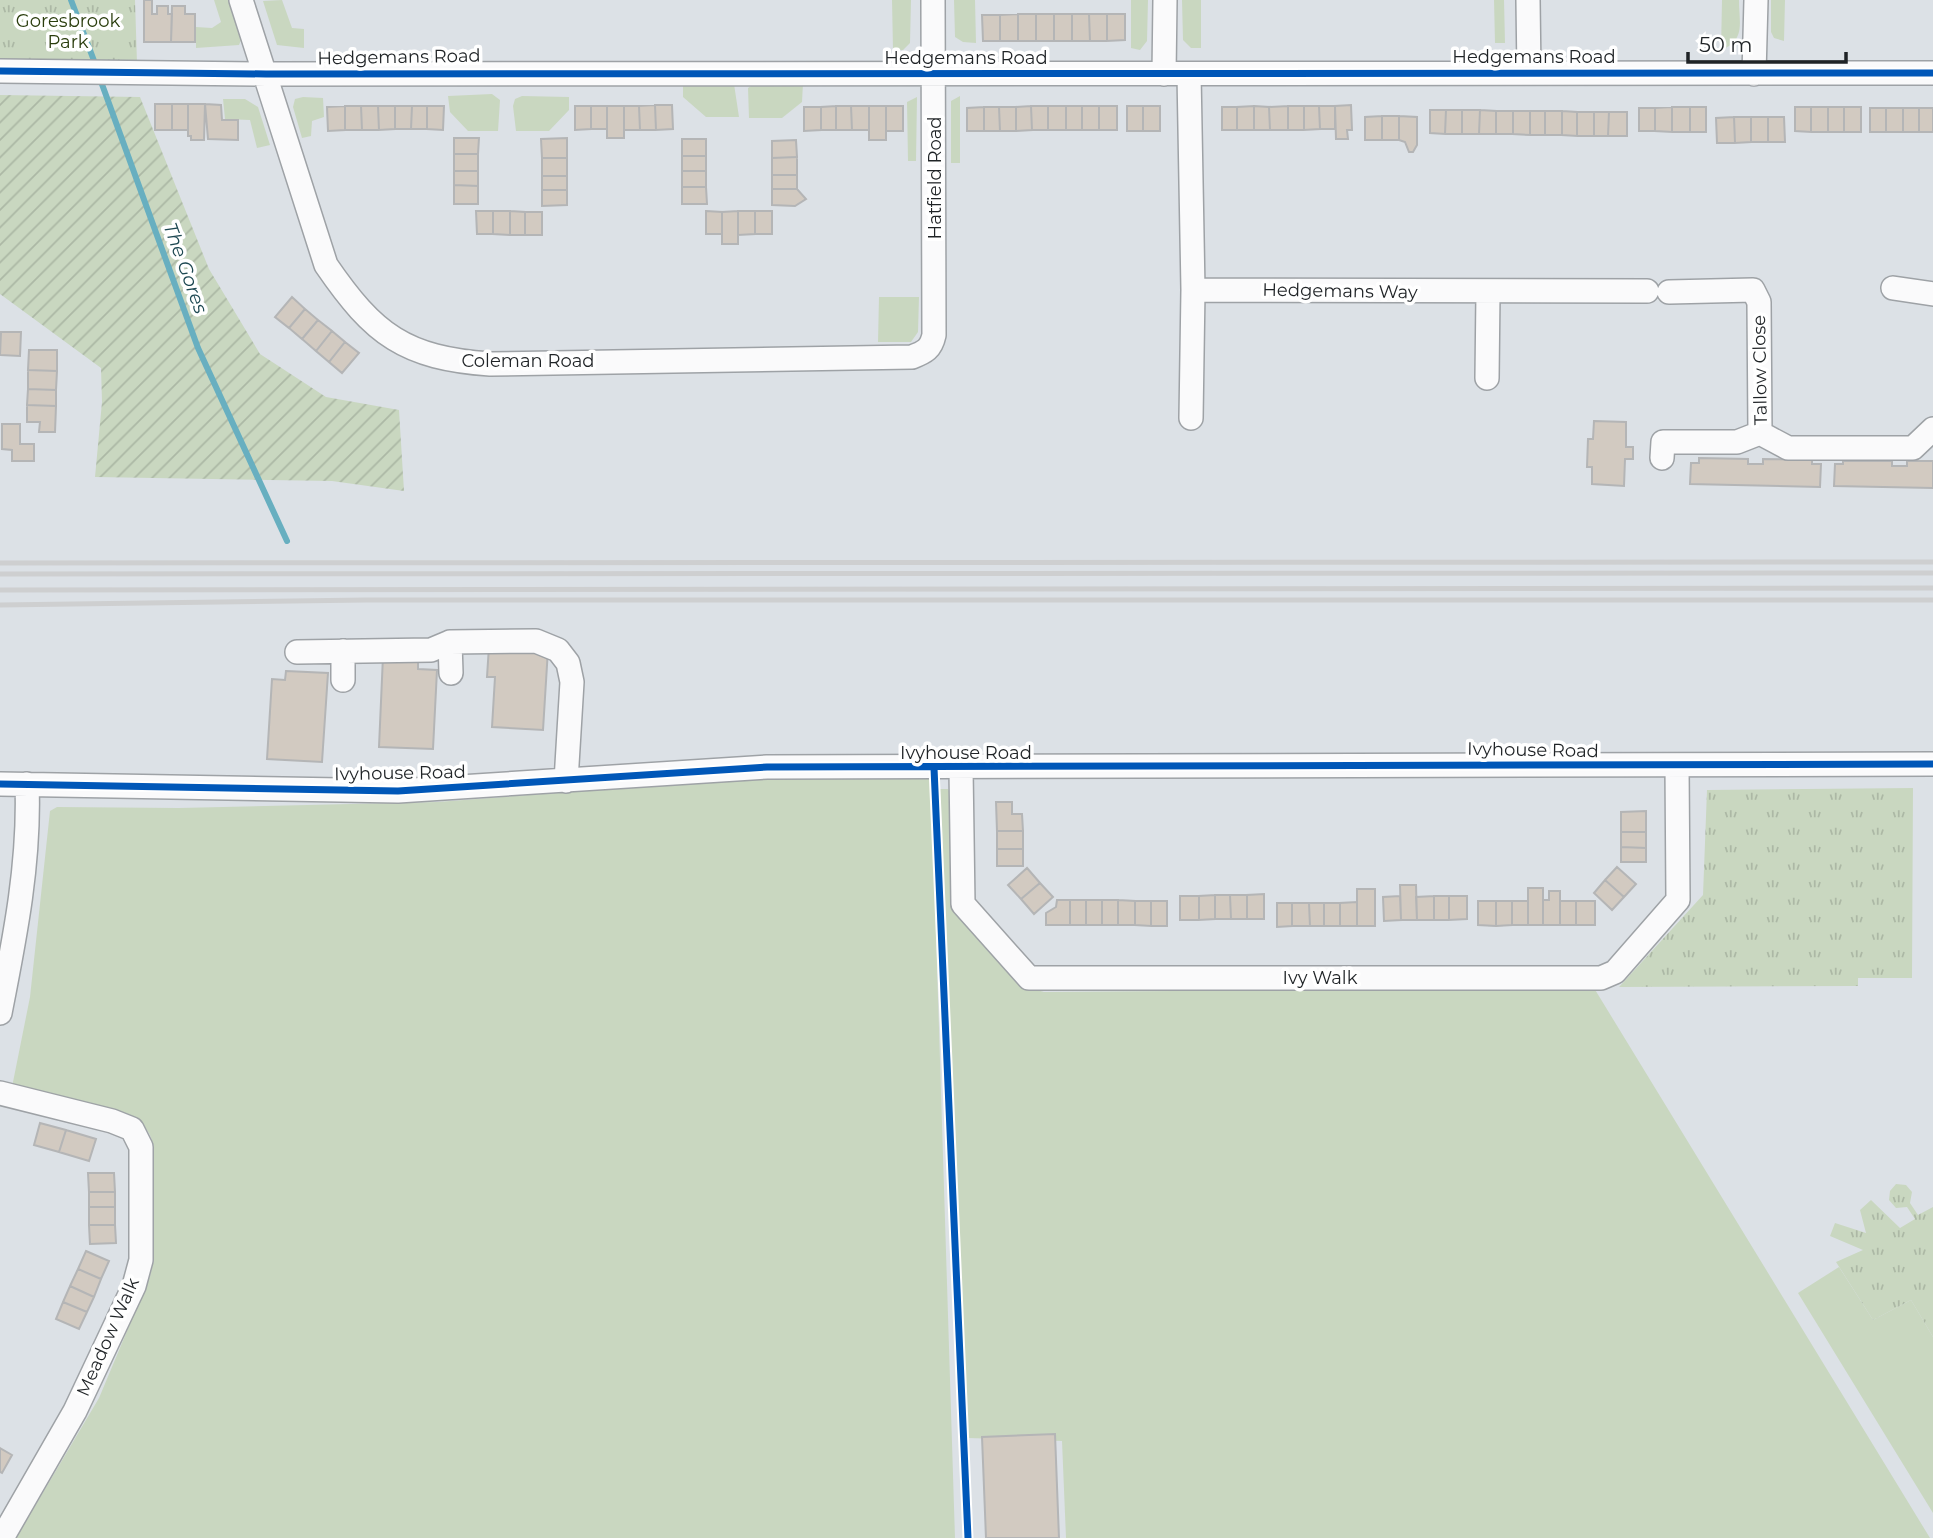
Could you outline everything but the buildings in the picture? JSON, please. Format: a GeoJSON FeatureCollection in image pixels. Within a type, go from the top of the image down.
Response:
{"type":"FeatureCollection","features":[{"type":"Feature","properties":{"kind":"street","name":"Coleman Road"},"geometry":{"type":"LineString","coordinates":[[241,0],[326,265],[352,303],[377,328],[410,348],[448,361],[490,364],[912,357],[925,352]]}},
{"type":"Feature","properties":{"kind":"street","name":"Hatfield Road"},"geometry":{"type":"LineString","coordinates":[[925,352],[932,346],[934,335],[936,73],[933,0]]}},
{"type":"Feature","properties":{"kind":"street"},"geometry":{"type":"LineString","coordinates":[[1164,74],[1165,0]]}},
{"type":"Feature","properties":{"kind":"street"},"geometry":{"type":"LineString","coordinates":[[1528,0],[1529,73]]}},
{"type":"Feature","properties":{"kind":"street"},"geometry":{"type":"LineString","coordinates":[[1754,74],[1756,0]]}},
{"type":"Feature","properties":{"kind":"street","name":"Hedgemans Road"},"geometry":{"type":"LineString","coordinates":[[0,71],[266,74],[1933,73]]}},
{"type":"Feature","properties":{"kind":"street"},"geometry":{"type":"LineString","coordinates":[[1189,74],[1193,290],[1191,418]]}},
{"type":"Feature","properties":{"kind":"street"},"geometry":{"type":"LineString","coordinates":[[1893,288],[1933,294]]}},
{"type":"Feature","properties":{"kind":"street","name":"Hedgemans Way"},"geometry":{"type":"LineString","coordinates":[[1193,290],[1488,293],[1658,291]]}},
{"type":"Feature","properties":{"kind":"street","name":"Tallow Close"},"geometry":{"type":"LineString","coordinates":[[1658,291],[1753,290],[1759,302],[1759,433],[1788,448],[1913,448],[1933,429]]}},
{"type":"Feature","properties":{"kind":"street"},"geometry":{"type":"LineString","coordinates":[[1487,378],[1488,293]]}},
{"type":"Feature","properties":{"kind":"street"},"geometry":{"type":"LineString","coordinates":[[1662,458],[1663,442],[1737,442],[1759,433]]}},
{"type":"Feature","properties":{"kind":"street"},"geometry":{"type":"LineString","coordinates":[[297,652],[431,650],[450,642],[536,641],[558,650],[568,663],[572,682],[566,781]]}},
{"type":"Feature","properties":{"kind":"street"},"geometry":{"type":"LineString","coordinates":[[450,642],[450,673]]}},
{"type":"Feature","properties":{"kind":"street"},"geometry":{"type":"LineString","coordinates":[[343,652],[343,680]]}},
{"type":"Feature","properties":{"kind":"street","name":"Ivyhouse Road"},"geometry":{"type":"LineString","coordinates":[[0,783],[398,791],[766,768],[1933,764]]}},
{"type":"Feature","properties":{"kind":"street","name":"Ivy Walk"},"geometry":{"type":"LineString","coordinates":[[961,769],[963,904],[1029,978],[1601,978],[1615,972],[1678,900],[1677,766]]}},
{"type":"Feature","properties":{"kind":"street"},"geometry":{"type":"LineString","coordinates":[[0,1013],[16,935],[29,834],[27,784]]}},
{"type":"Feature","properties":{"kind":"street","name":"Meadow Walk"},"geometry":{"type":"LineString","coordinates":[[0,1093],[112,1121],[132,1129],[141,1147],[141,1260],[134,1286],[75,1411],[2,1538]]}},
{"type":"Feature","properties":{"kind":"green space","name":"Goresbrook Park"},"geometry":{"type":"Polygon","coordinates":[[[0,0],[135,0],[137,63],[0,63],[0,0]]]}},
{"type":"Feature","properties":{"kind":"green space"},"geometry":{"type":"Polygon","coordinates":[[[214,0],[231,0],[241,40],[239,45],[196,48],[196,27],[212,28],[221,22],[214,0]]]}},
{"type":"Feature","properties":{"kind":"green space"},"geometry":{"type":"Polygon","coordinates":[[[282,0],[292,28],[304,29],[304,48],[277,45],[263,1],[282,0]]]}},
{"type":"Feature","properties":{"kind":"green space"},"geometry":{"type":"Polygon","coordinates":[[[892,0],[911,0],[910,43],[903,50],[893,50],[892,0]]]}},
{"type":"Feature","properties":{"kind":"green space"},"geometry":{"type":"Polygon","coordinates":[[[954,0],[975,0],[976,43],[963,42],[955,37],[954,0]]]}},
{"type":"Feature","properties":{"kind":"green space"},"geometry":{"type":"Polygon","coordinates":[[[1131,0],[1148,0],[1147,41],[1140,50],[1131,48],[1131,0]]]}},
{"type":"Feature","properties":{"kind":"green space"},"geometry":{"type":"Polygon","coordinates":[[[1182,0],[1201,0],[1201,48],[1191,48],[1183,40],[1182,0]]]}},
{"type":"Feature","properties":{"kind":"green space"},"geometry":{"type":"Polygon","coordinates":[[[1494,0],[1504,0],[1505,43],[1495,43],[1494,0]]]}},
{"type":"Feature","properties":{"kind":"green space"},"geometry":{"type":"Polygon","coordinates":[[[1722,0],[1739,0],[1740,23],[1738,36],[1721,50],[1722,0]]]}},
{"type":"Feature","properties":{"kind":"green space"},"geometry":{"type":"Polygon","coordinates":[[[1771,0],[1785,0],[1784,41],[1774,38],[1771,32],[1771,0]]]}},
{"type":"Feature","properties":{"kind":"green space"},"geometry":{"type":"Polygon","coordinates":[[[757,82],[803,83],[802,102],[782,118],[749,118],[748,88],[757,82]]]}},
{"type":"Feature","properties":{"kind":"green space"},"geometry":{"type":"Polygon","coordinates":[[[683,84],[734,84],[739,117],[706,117],[683,97],[683,84]]]}},
{"type":"Feature","properties":{"kind":"green space"},"geometry":{"type":"Polygon","coordinates":[[[492,94],[500,100],[498,131],[468,131],[450,112],[448,96],[492,94]]]}},
{"type":"Feature","properties":{"kind":"green space"},"geometry":{"type":"Polygon","coordinates":[[[0,95],[140,97],[209,269],[260,354],[326,397],[399,410],[404,491],[332,481],[95,477],[102,402],[101,368],[0,294],[0,95]]]}},
{"type":"Feature","properties":{"kind":"green space"},"geometry":{"type":"Polygon","coordinates":[[[522,96],[569,97],[569,110],[549,131],[516,131],[513,106],[515,99],[522,96]]]}},
{"type":"Feature","properties":{"kind":"green space"},"geometry":{"type":"Polygon","coordinates":[[[960,96],[960,163],[951,163],[951,101],[960,96]]]}},
{"type":"Feature","properties":{"kind":"green space"},"geometry":{"type":"Polygon","coordinates":[[[917,97],[916,161],[908,161],[907,102],[917,97]]]}},
{"type":"Feature","properties":{"kind":"green space"},"geometry":{"type":"Polygon","coordinates":[[[323,98],[324,117],[312,121],[311,136],[302,138],[293,107],[295,99],[323,98]]]}},
{"type":"Feature","properties":{"kind":"green space"},"geometry":{"type":"Polygon","coordinates":[[[223,99],[245,99],[258,107],[270,145],[257,148],[250,120],[225,119],[223,99]]]}},
{"type":"Feature","properties":{"kind":"green space"},"geometry":{"type":"Polygon","coordinates":[[[879,297],[919,297],[918,332],[911,342],[878,342],[879,297]]]}},
{"type":"Feature","properties":{"kind":"green space"},"geometry":{"type":"Polygon","coordinates":[[[931,774],[955,1538],[16,1538],[99,1398],[150,1276],[154,1260],[154,1147],[146,1129],[131,1118],[12,1087],[30,997],[50,811],[57,807],[179,808],[437,802],[766,777],[931,774]]]}},
{"type":"Feature","properties":{"kind":"green space"},"geometry":{"type":"Polygon","coordinates":[[[1913,788],[1912,978],[1858,978],[1858,986],[1619,987],[1703,895],[1707,790],[1913,788]]]}},
{"type":"Feature","properties":{"kind":"green space"},"geometry":{"type":"Polygon","coordinates":[[[940,789],[948,789],[951,795],[951,903],[955,912],[1019,985],[1044,992],[1594,988],[1930,1538],[1066,1538],[1062,1441],[968,1438],[940,789]]]}},
{"type":"Feature","properties":{"kind":"green space"},"geometry":{"type":"Polygon","coordinates":[[[1896,1184],[1906,1185],[1912,1192],[1910,1203],[1918,1215],[1933,1207],[1933,1337],[1911,1300],[1873,1320],[1836,1262],[1863,1250],[1830,1236],[1835,1223],[1866,1233],[1860,1210],[1871,1200],[1900,1228],[1915,1219],[1907,1207],[1896,1208],[1889,1200],[1890,1191],[1896,1184]]]}},
{"type":"Feature","properties":{"kind":"green space"},"geometry":{"type":"Polygon","coordinates":[[[1839,1267],[1873,1320],[1911,1300],[1933,1337],[1933,1513],[1798,1293],[1839,1267]]]}},
{"type":"Feature","properties":{"kind":"waterway","name":"The Gores"},"geometry":{"type":"LineString","coordinates":[[71,0],[96,66]]}},
{"type":"Feature","properties":{"kind":"waterway","name":"The Gores"},"geometry":{"type":"LineString","coordinates":[[99,76],[198,348],[287,541]]}},
{"type":"Feature","properties":{"kind":"railway"},"geometry":{"type":"LineString","coordinates":[[0,563],[1933,562]]}},
{"type":"Feature","properties":{"kind":"railway"},"geometry":{"type":"LineString","coordinates":[[0,574],[1933,573]]}},
{"type":"Feature","properties":{"kind":"railway"},"geometry":{"type":"LineString","coordinates":[[0,590],[1933,588]]}},
{"type":"Feature","properties":{"kind":"railway"},"geometry":{"type":"LineString","coordinates":[[0,605],[366,600],[1933,600]]}},
{"type":"Feature","properties":{"kind":"cycle path"},"geometry":{"type":"LineString","coordinates":[[0,71],[266,74],[1933,73]]}},
{"type":"Feature","properties":{"kind":"cycle path"},"geometry":{"type":"LineString","coordinates":[[0,784],[398,791],[767,767],[1933,764]]}},
{"type":"Feature","properties":{"kind":"cycle path"},"geometry":{"type":"LineString","coordinates":[[934,768],[968,1538]]}}]}
